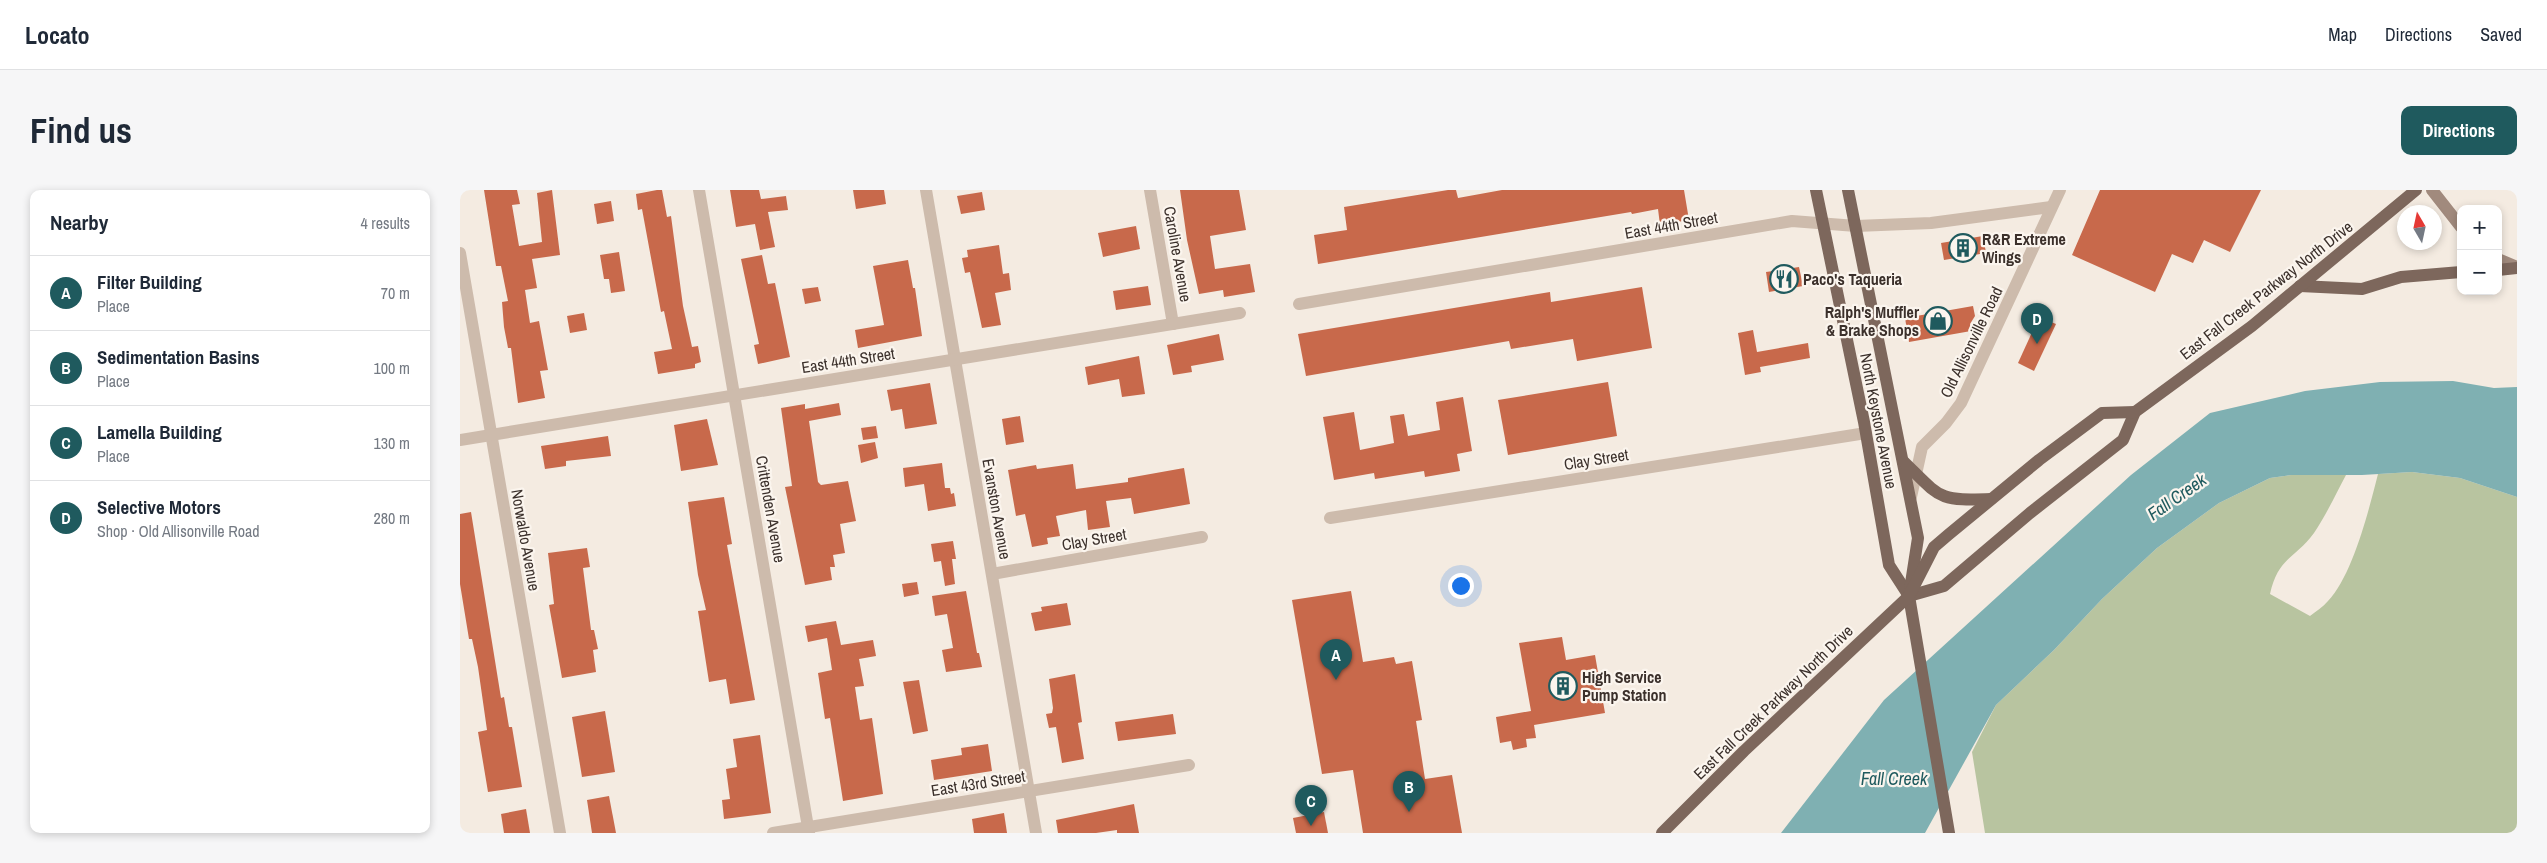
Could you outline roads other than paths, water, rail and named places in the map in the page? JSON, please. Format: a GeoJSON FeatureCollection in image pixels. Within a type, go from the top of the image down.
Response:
{"type":"FeatureCollection","features":[{"type":"Feature","properties":{"kind":"main road","name":"North Keystone Avenue"},"geometry":{"type":"LineString","coordinates":[[1816,190],[1866,432],[1889,565],[1909,596]]}},
{"type":"Feature","properties":{"kind":"main road","name":"North Keystone Avenue"},"geometry":{"type":"LineString","coordinates":[[1848,190],[1918,538],[1909,596],[1949,833]]}},
{"type":"Feature","properties":{"kind":"main road","name":"East Fall Creek Parkway North Drive"},"geometry":{"type":"LineString","coordinates":[[1909,596],[1944,586],[2030,513],[2123,440],[2135,412],[2252,326],[2416,190]]}},
{"type":"Feature","properties":{"kind":"main road"},"geometry":{"type":"LineString","coordinates":[[2432,190],[2457,223]]}},
{"type":"Feature","properties":{"kind":"main road"},"geometry":{"type":"LineString","coordinates":[[2502,261],[2517,267]]}},
{"type":"Feature","properties":{"kind":"main road"},"geometry":{"type":"LineString","coordinates":[[2502,269],[2517,267]]}},
{"type":"Feature","properties":{"kind":"main road"},"geometry":{"type":"LineString","coordinates":[[2300,286],[2362,289],[2401,277],[2457,272]]}},
{"type":"Feature","properties":{"kind":"main road","name":"East Fall Creek Parkway North Drive"},"geometry":{"type":"LineString","coordinates":[[1662,833],[1744,750],[1909,596],[1934,547],[1991,499],[2102,413],[2135,412]]}},
{"type":"Feature","properties":{"kind":"main road"},"geometry":{"type":"LineString","coordinates":[[1904,462],[1930,489],[1942,496],[1960,500],[1991,499]]}},
{"type":"Feature","properties":{"kind":"street","name":"Crittenden Avenue"},"geometry":{"type":"LineString","coordinates":[[700,190],[809,830]]}},
{"type":"Feature","properties":{"kind":"street","name":"Evanston Avenue"},"geometry":{"type":"LineString","coordinates":[[926,190],[1036,833]]}},
{"type":"Feature","properties":{"kind":"street","name":"Caroline Avenue"},"geometry":{"type":"LineString","coordinates":[[1150,190],[1173,324]]}},
{"type":"Feature","properties":{"kind":"street","name":"Old Allisonville Road"},"geometry":{"type":"LineString","coordinates":[[1911,497],[1922,447],[1952,416],[1961,403],[2060,190]]}},
{"type":"Feature","properties":{"kind":"street","name":"East 44th Street"},"geometry":{"type":"LineString","coordinates":[[1299,304],[1792,221],[1856,226],[1931,223],[2051,207]]}},
{"type":"Feature","properties":{"kind":"street","name":"Norwaldo Avenue"},"geometry":{"type":"LineString","coordinates":[[460,253],[560,833]]}},
{"type":"Feature","properties":{"kind":"street","name":"East 44th Street"},"geometry":{"type":"LineString","coordinates":[[460,440],[1240,313]]}},
{"type":"Feature","properties":{"kind":"street","name":"Clay Street"},"geometry":{"type":"LineString","coordinates":[[1330,518],[1866,432]]}},
{"type":"Feature","properties":{"kind":"street","name":"Clay Street"},"geometry":{"type":"LineString","coordinates":[[992,574],[1202,537]]}},
{"type":"Feature","properties":{"kind":"street","name":"East 43rd Street"},"geometry":{"type":"LineString","coordinates":[[773,833],[809,830],[1188,765]]}},
{"type":"Feature","properties":{"kind":"water","name":"Fall Creek"},"geometry":{"type":"Polygon","coordinates":[[[2453,381],[2494,388],[2517,387],[2517,497],[2460,478],[2412,472],[2362,475],[2291,475],[2270,478],[2219,503],[2157,548],[2102,599],[2054,650],[1996,705],[1925,833],[1781,833],[1884,700],[2131,475],[2210,413],[2305,391],[2380,382],[2453,381]]]}},
{"type":"Feature","properties":{"kind":"place","name":"R&R Extreme Wings"},"geometry":{"type":"Point","coordinates":[1963,248]}},
{"type":"Feature","properties":{"kind":"place","name":"Paco's Taqueria"},"geometry":{"type":"Point","coordinates":[1784,279]}},
{"type":"Feature","properties":{"kind":"place","name":"Ralph's Muffler & Brake Shops"},"geometry":{"type":"Point","coordinates":[1938,321]}},
{"type":"Feature","properties":{"kind":"place","name":"Selective Motors"},"geometry":{"type":"Point","coordinates":[2037,344]}},
{"type":"Feature","properties":{"kind":"place","name":"Filter Building"},"geometry":{"type":"Point","coordinates":[1336,680]}},
{"type":"Feature","properties":{"kind":"place","name":"High Service Pump Station"},"geometry":{"type":"Point","coordinates":[1563,686]}},
{"type":"Feature","properties":{"kind":"place","name":"Sedimentation Basins"},"geometry":{"type":"Point","coordinates":[1409,812]}},
{"type":"Feature","properties":{"kind":"place","name":"Lamella Building"},"geometry":{"type":"Point","coordinates":[1311,826]}}]}
